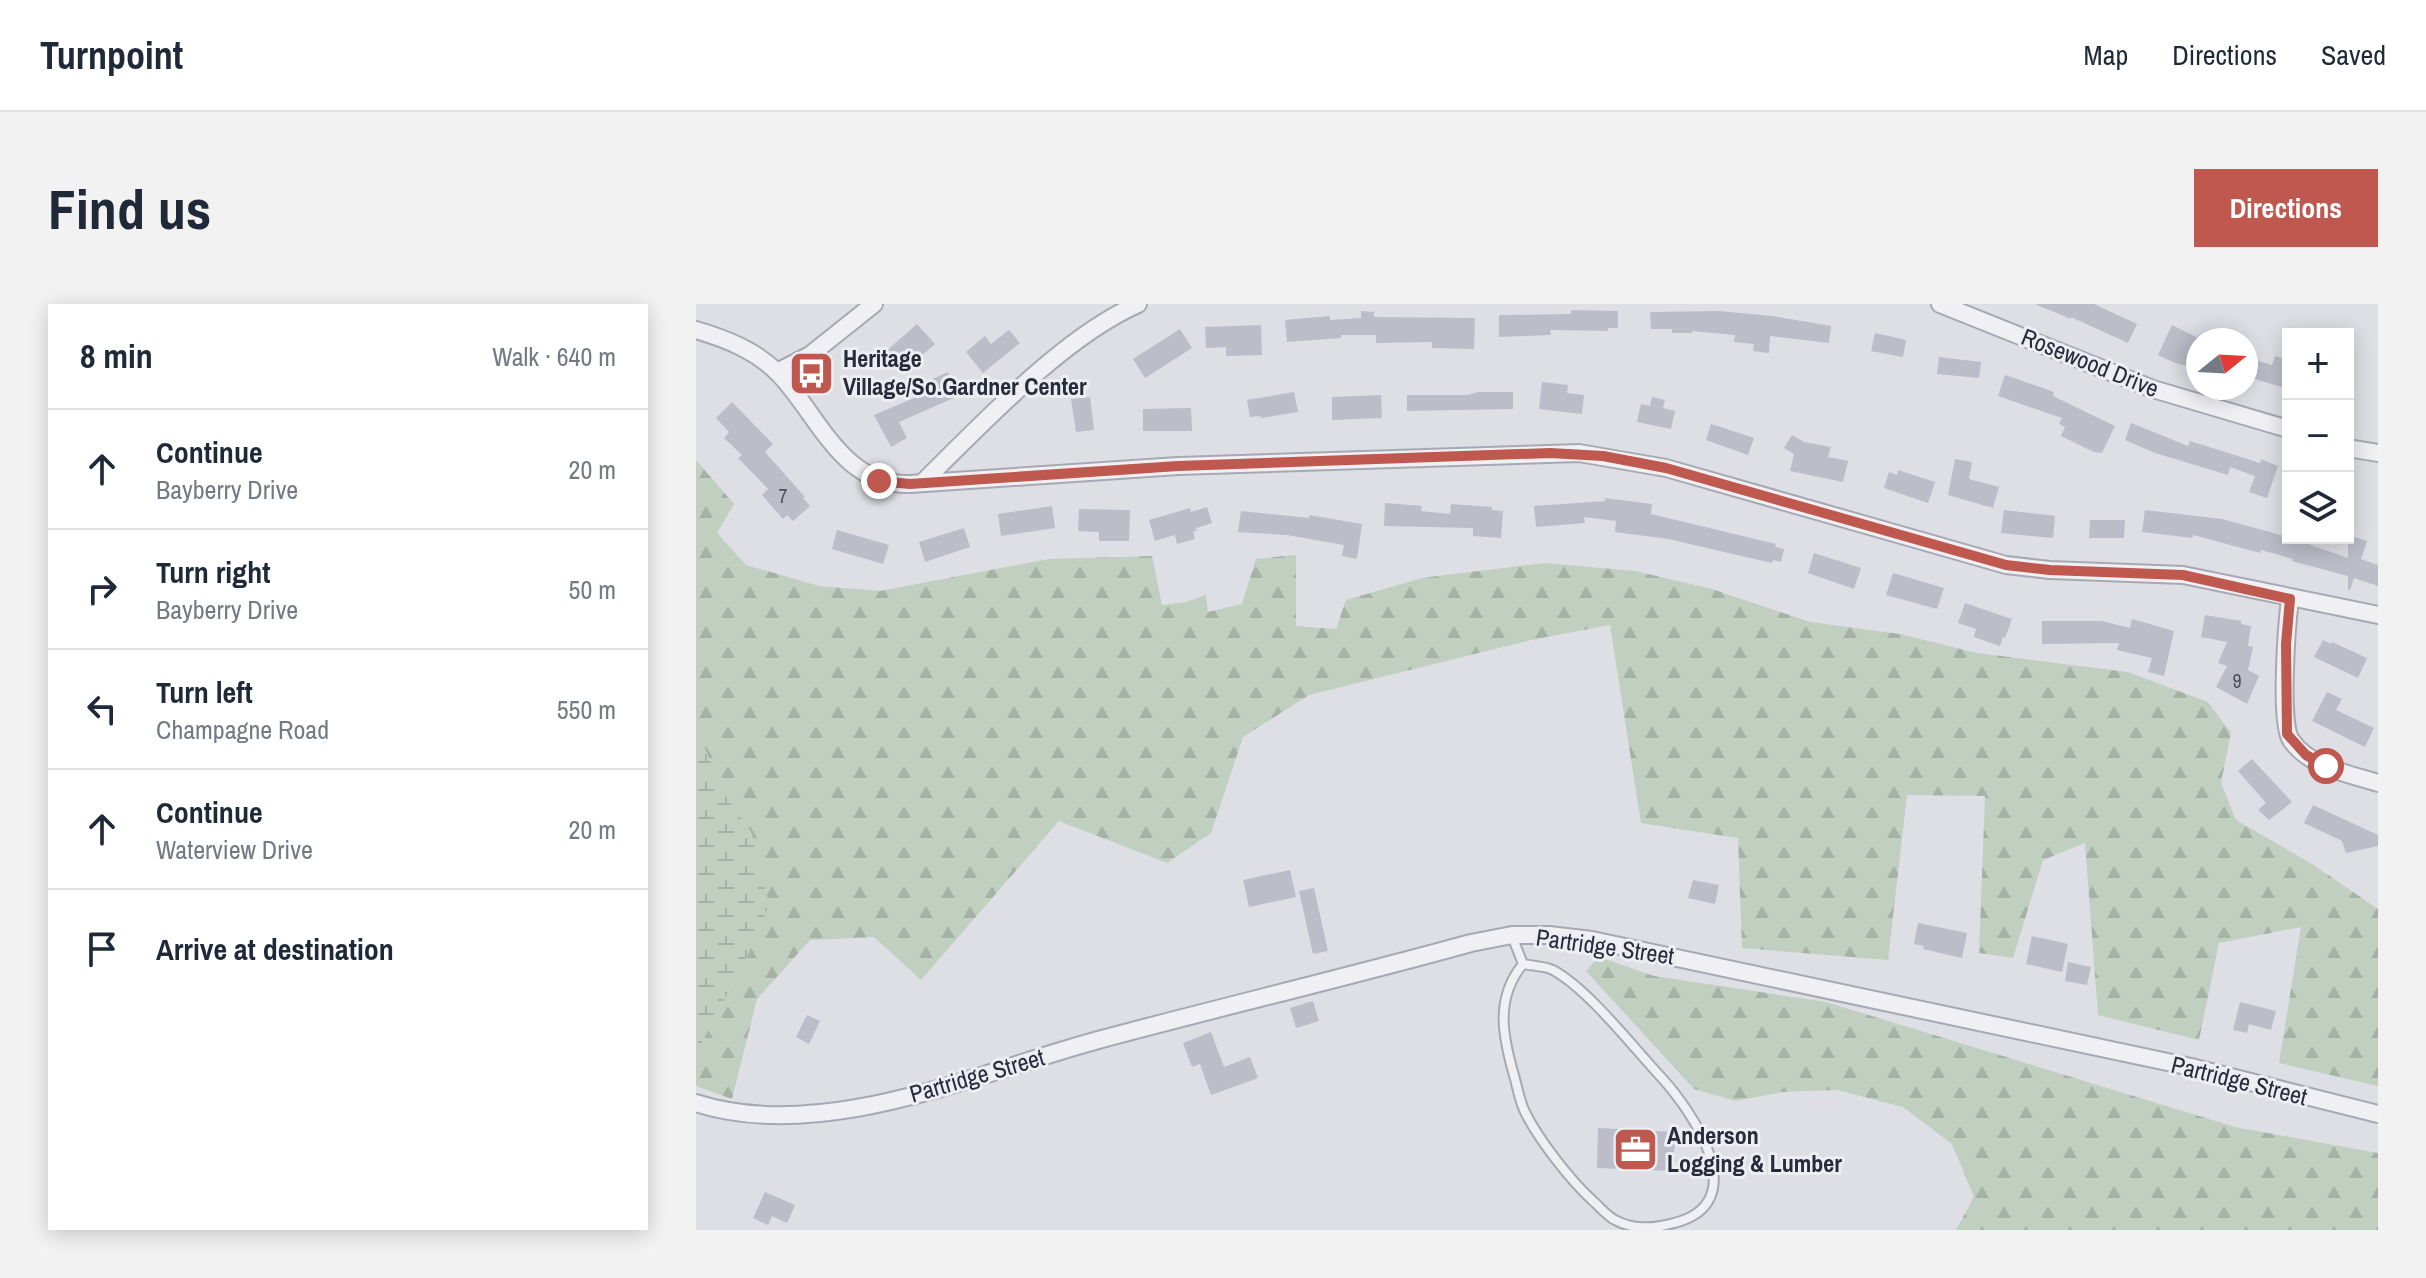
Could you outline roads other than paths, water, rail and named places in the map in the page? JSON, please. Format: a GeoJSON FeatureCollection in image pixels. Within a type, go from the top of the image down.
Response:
{"type":"FeatureCollection","features":[{"type":"Feature","properties":{"kind":"street"},"geometry":{"type":"LineString","coordinates":[[777,372],[810,355],[874,304]]}},
{"type":"Feature","properties":{"kind":"street"},"geometry":{"type":"LineString","coordinates":[[922,483],[1045,367],[1106,321],[1138,304]]}},
{"type":"Feature","properties":{"kind":"street","name":"Rosewood Drive"},"geometry":{"type":"LineString","coordinates":[[1940,304],[2153,389],[2282,427]]}},
{"type":"Feature","properties":{"kind":"street"},"geometry":{"type":"LineString","coordinates":[[696,330],[741,346],[777,372],[850,463],[879,481],[899,484],[1178,466],[1579,453],[1666,468],[2006,565],[2050,570],[2183,575],[2378,615]]}},
{"type":"Feature","properties":{"kind":"street"},"geometry":{"type":"LineString","coordinates":[[2354,449],[2378,453]]}},
{"type":"Feature","properties":{"kind":"street"},"geometry":{"type":"LineString","coordinates":[[2290,599],[2286,644],[2289,738],[2315,760],[2378,783]]}},
{"type":"Feature","properties":{"kind":"street","name":"Partridge Street"},"geometry":{"type":"LineString","coordinates":[[696,1103],[718,1110],[775,1116],[828,1113],[892,1100],[1099,1040],[1471,943],[1512,935],[1549,935],[1592,940],[1726,966],[2191,1067],[2378,1114]]}},
{"type":"Feature","properties":{"kind":"lane"},"geometry":{"type":"LineString","coordinates":[[1512,935],[1523,964]]}},
{"type":"Feature","properties":{"kind":"lane"},"geometry":{"type":"LineString","coordinates":[[1523,964],[1551,969],[1584,995],[1676,1094],[1698,1127],[1713,1164],[1715,1184],[1705,1207],[1684,1221],[1653,1229],[1615,1221],[1574,1184],[1525,1113],[1511,1066],[1502,1023],[1505,997],[1511,978],[1523,964]]}},
{"type":"Feature","properties":{"kind":"place","name":"Heritage Village/So.Gardner Center"},"geometry":{"type":"Point","coordinates":[812,373]}},
{"type":"Feature","properties":{"kind":"place","name":"Anderson Logging & Lumber"},"geometry":{"type":"Point","coordinates":[1636,1150]}}]}
